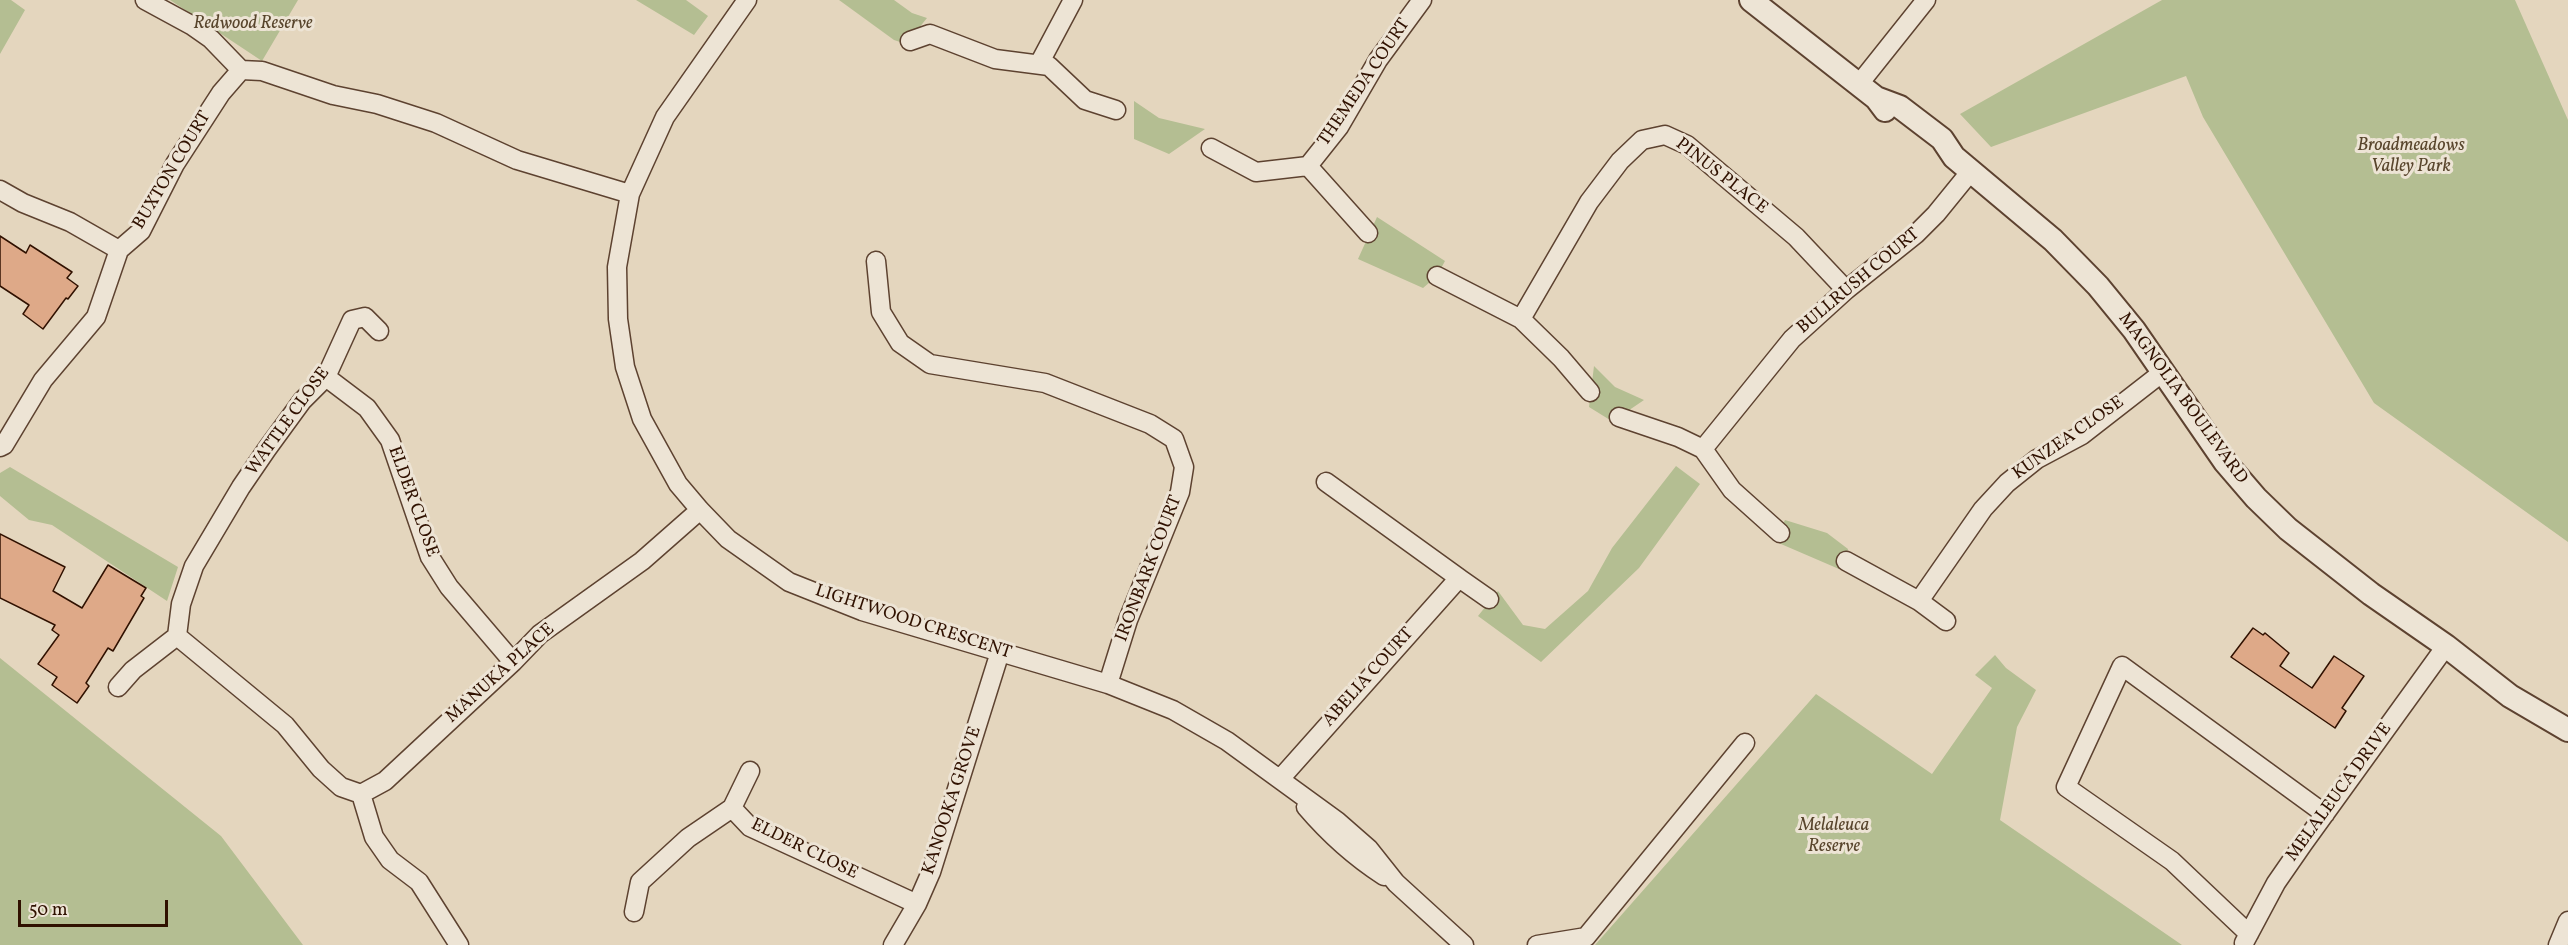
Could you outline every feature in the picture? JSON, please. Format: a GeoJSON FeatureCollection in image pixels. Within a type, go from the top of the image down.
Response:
{"type":"FeatureCollection","features":[{"type":"Feature","properties":{"kind":"street"},"geometry":{"type":"LineString","coordinates":[[145,0],[191,25],[211,39],[241,70],[262,71],[333,95],[377,104],[436,123],[517,160],[630,194]]}},
{"type":"Feature","properties":{"kind":"street","name":"LIGHTWOOD CRESCENT"},"geometry":{"type":"LineString","coordinates":[[747,0],[665,117],[630,194],[617,267],[618,319],[625,367],[642,419],[678,484],[728,539],[789,582],[862,611],[1108,684],[1173,710],[1227,741],[1285,783],[1328,833],[1359,860],[1396,883],[1464,945]]}},
{"type":"Feature","properties":{"kind":"street"},"geometry":{"type":"LineString","coordinates":[[1039,64],[1073,0]]}},
{"type":"Feature","properties":{"kind":"street","name":"THEMEDA COURT"},"geometry":{"type":"LineString","coordinates":[[1211,148],[1256,172],[1308,166],[1339,127],[1378,60],[1422,0]]}},
{"type":"Feature","properties":{"kind":"street","name":"MAGNOLIA BOULEVARD"},"geometry":{"type":"LineString","coordinates":[[1751,0],[1867,91],[1890,118],[1922,144],[1963,164],[2053,240],[2134,330],[2224,462],[2272,514],[2371,594],[2446,646],[2510,696],[2568,730]]}},
{"type":"Feature","properties":{"kind":"street"},"geometry":{"type":"LineString","coordinates":[[1867,91],[1926,0]]}},
{"type":"Feature","properties":{"kind":"street"},"geometry":{"type":"LineString","coordinates":[[910,41],[930,34],[995,59],[1049,66],[1085,99],[1116,110]]}},
{"type":"Feature","properties":{"kind":"street","name":"BUXTON COURT"},"geometry":{"type":"LineString","coordinates":[[119,250],[141,231],[175,164],[221,93],[241,70]]}},
{"type":"Feature","properties":{"kind":"street","name":"PINUS PLACE"},"geometry":{"type":"LineString","coordinates":[[1521,320],[1589,202],[1620,161],[1642,140],[1665,135],[1687,146],[1796,237],[1846,290]]}},
{"type":"Feature","properties":{"kind":"street","name":"BULLRUSH COURT"},"geometry":{"type":"LineString","coordinates":[[1703,449],[1792,339],[1846,290],[1916,234],[1936,214],[1963,164]]}},
{"type":"Feature","properties":{"kind":"street","name":"THEMEDA COURT"},"geometry":{"type":"LineString","coordinates":[[1308,166],[1368,234]]}},
{"type":"Feature","properties":{"kind":"street"},"geometry":{"type":"LineString","coordinates":[[0,190],[23,203],[70,222],[119,250],[96,317],[43,380],[4,445],[0,447]]}},
{"type":"Feature","properties":{"kind":"street","name":"IRONBARK COURT"},"geometry":{"type":"LineString","coordinates":[[876,261],[881,312],[900,343],[930,364],[1045,383],[1150,424],[1174,439],[1184,466],[1180,492],[1128,620],[1108,684]]}},
{"type":"Feature","properties":{"kind":"street"},"geometry":{"type":"LineString","coordinates":[[1437,276],[1521,320],[1561,358],[1590,392]]}},
{"type":"Feature","properties":{"kind":"street","name":"WATTLE CLOSE"},"geometry":{"type":"LineString","coordinates":[[177,636],[181,604],[194,566],[241,488],[302,402],[326,377],[352,320],[365,317],[379,330]]}},
{"type":"Feature","properties":{"kind":"street","name":"KUNZEA CLOSE"},"geometry":{"type":"LineString","coordinates":[[1919,601],[1983,509],[2007,483],[2037,459],[2082,435],[2163,372]]}},
{"type":"Feature","properties":{"kind":"street","name":"ELDER CLOSE"},"geometry":{"type":"LineString","coordinates":[[326,377],[367,408],[390,440],[430,556],[449,587],[513,662]]}},
{"type":"Feature","properties":{"kind":"street"},"geometry":{"type":"LineString","coordinates":[[1619,417],[1678,437],[1703,449],[1732,490],[1780,533]]}},
{"type":"Feature","properties":{"kind":"street"},"geometry":{"type":"LineString","coordinates":[[1326,482],[1489,599]]}},
{"type":"Feature","properties":{"kind":"street","name":"MANUKA PLACE"},"geometry":{"type":"LineString","coordinates":[[361,794],[385,781],[540,634],[642,561],[700,510]]}},
{"type":"Feature","properties":{"kind":"street"},"geometry":{"type":"LineString","coordinates":[[1846,561],[1919,601],[1946,621]]}},
{"type":"Feature","properties":{"kind":"street","name":"ABELIA COURT"},"geometry":{"type":"LineString","coordinates":[[1285,783],[1460,578]]}},
{"type":"Feature","properties":{"kind":"street"},"geometry":{"type":"LineString","coordinates":[[118,687],[133,670],[177,636],[285,725],[321,769],[341,788],[361,794],[375,837],[390,860],[419,882],[459,945]]}},
{"type":"Feature","properties":{"kind":"street","name":"MELALEUCA DRIVE"},"geometry":{"type":"LineString","coordinates":[[2246,940],[2276,883],[2446,646]]}},
{"type":"Feature","properties":{"kind":"street","name":"KANOOKA GROVE"},"geometry":{"type":"LineString","coordinates":[[893,945],[931,872],[1000,652]]}},
{"type":"Feature","properties":{"kind":"street"},"geometry":{"type":"LineString","coordinates":[[2246,940],[2172,861],[2066,787],[2122,666],[2325,814]]}},
{"type":"Feature","properties":{"kind":"street"},"geometry":{"type":"LineString","coordinates":[[1537,945],[1586,938],[1745,743]]}},
{"type":"Feature","properties":{"kind":"street"},"geometry":{"type":"LineString","coordinates":[[732,808],[750,771]]}},
{"type":"Feature","properties":{"kind":"street","name":"ELDER CLOSE"},"geometry":{"type":"LineString","coordinates":[[634,912],[640,882],[688,838],[732,808],[750,827],[916,904]]}},
{"type":"Feature","properties":{"kind":"street"},"geometry":{"type":"LineString","coordinates":[[2558,945],[2568,921]]}},
{"type":"Feature","properties":{"kind":"green space"},"geometry":{"type":"Polygon","coordinates":[[[0,0],[11,0],[25,10],[0,54],[0,0]]]}},
{"type":"Feature","properties":{"kind":"green space","name":"Redwood Reserve"},"geometry":{"type":"Polygon","coordinates":[[[170,0],[298,0],[262,61],[170,0]]]}},
{"type":"Feature","properties":{"kind":"green space"},"geometry":{"type":"Polygon","coordinates":[[[636,0],[686,0],[708,16],[694,35],[636,0]]]}},
{"type":"Feature","properties":{"kind":"green space"},"geometry":{"type":"Polygon","coordinates":[[[839,0],[894,0],[912,13],[927,18],[906,44],[894,40],[839,0]]]}},
{"type":"Feature","properties":{"kind":"green space","name":"Broadmeadows Valley Park"},"geometry":{"type":"Polygon","coordinates":[[[2162,0],[2515,0],[2568,120],[2568,542],[2374,403],[2203,117],[2186,76],[1991,147],[1960,114],[2162,0]]]}},
{"type":"Feature","properties":{"kind":"green space"},"geometry":{"type":"Polygon","coordinates":[[[1134,101],[1159,118],[1205,129],[1169,154],[1134,139],[1134,101]]]}},
{"type":"Feature","properties":{"kind":"green space"},"geometry":{"type":"Polygon","coordinates":[[[1377,217],[1445,261],[1437,276],[1423,288],[1358,259],[1377,217]]]}},
{"type":"Feature","properties":{"kind":"green space"},"geometry":{"type":"Polygon","coordinates":[[[1594,366],[1615,387],[1644,400],[1619,417],[1610,420],[1589,407],[1594,366]]]}},
{"type":"Feature","properties":{"kind":"green space"},"geometry":{"type":"Polygon","coordinates":[[[1676,466],[1700,484],[1639,568],[1541,662],[1478,616],[1498,591],[1523,625],[1545,629],[1588,591],[1612,548],[1676,466]]]}},
{"type":"Feature","properties":{"kind":"green space"},"geometry":{"type":"Polygon","coordinates":[[[10,467],[178,567],[167,601],[52,525],[29,520],[0,496],[0,473],[10,467]]]}},
{"type":"Feature","properties":{"kind":"green space"},"geometry":{"type":"Polygon","coordinates":[[[1785,520],[1827,533],[1848,549],[1846,561],[1839,569],[1774,541],[1785,520]]]}},
{"type":"Feature","properties":{"kind":"green space","name":"Melaleuca Reserve"},"geometry":{"type":"Polygon","coordinates":[[[1995,655],[2006,668],[2036,690],[2017,727],[2000,820],[2182,945],[1595,945],[1816,694],[1932,774],[1992,688],[1975,675],[1995,655]]]}},
{"type":"Feature","properties":{"kind":"green space"},"geometry":{"type":"Polygon","coordinates":[[[0,658],[221,836],[303,945],[0,945],[0,658]]]}},
{"type":"Feature","properties":{"kind":"building"},"geometry":{"type":"Polygon","coordinates":[[[0,236],[26,253],[30,245],[72,272],[67,278],[78,286],[43,329],[23,314],[29,305],[0,286],[0,236]]]}},
{"type":"Feature","properties":{"kind":"building"},"geometry":{"type":"Polygon","coordinates":[[[0,534],[65,567],[53,591],[82,608],[108,565],[146,588],[141,596],[144,598],[113,651],[108,648],[86,683],[89,686],[77,703],[52,685],[57,677],[38,664],[59,635],[52,630],[55,625],[0,598],[0,534]]]}},
{"type":"Feature","properties":{"kind":"building"},"geometry":{"type":"Polygon","coordinates":[[[2253,628],[2263,635],[2265,633],[2289,653],[2280,666],[2312,688],[2334,656],[2364,676],[2342,708],[2346,711],[2335,728],[2231,657],[2253,628]]]}}]}
